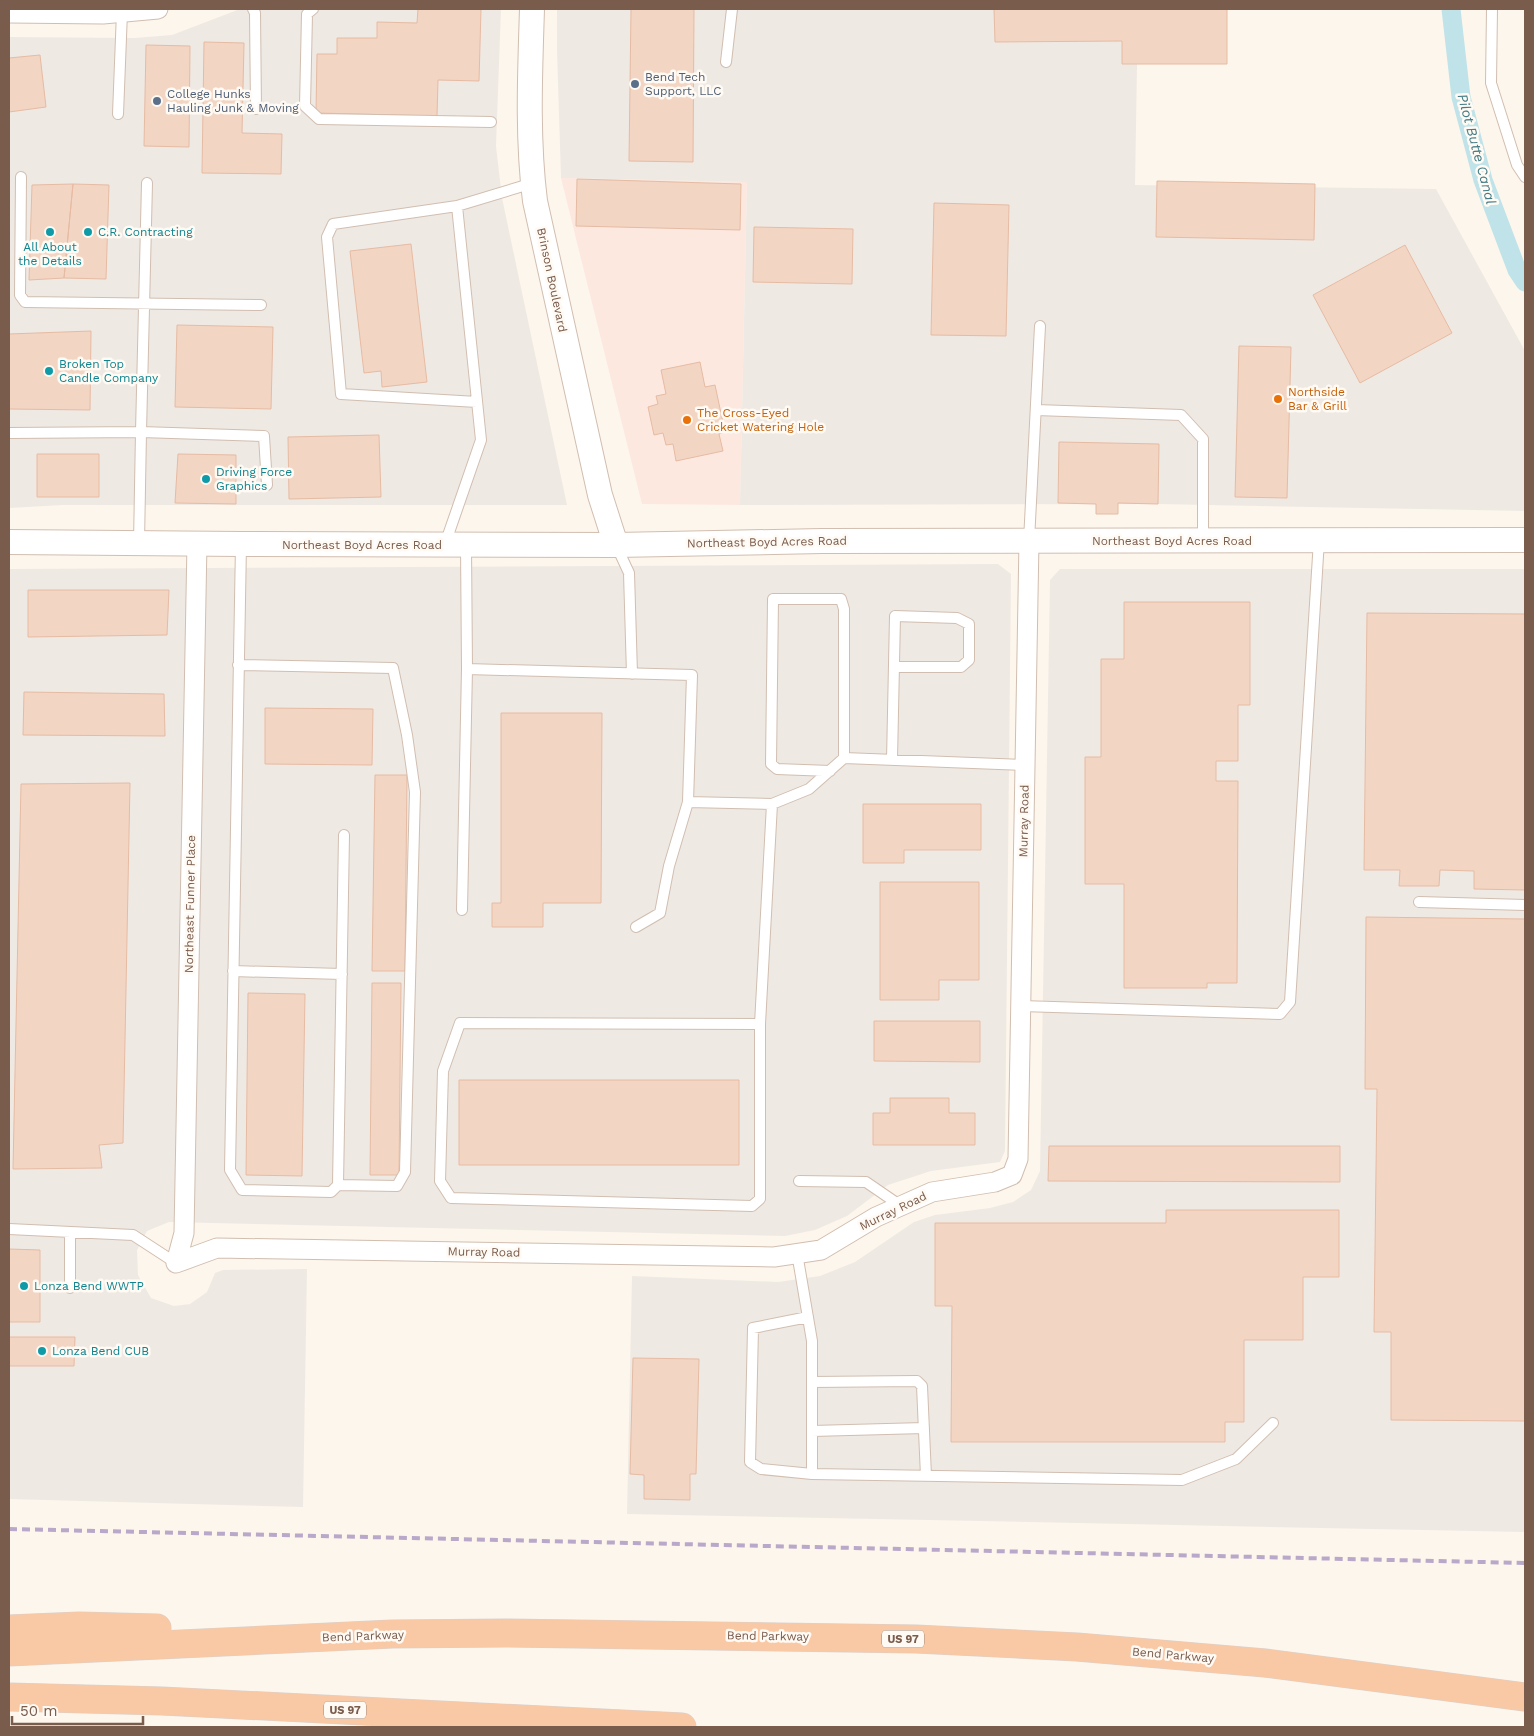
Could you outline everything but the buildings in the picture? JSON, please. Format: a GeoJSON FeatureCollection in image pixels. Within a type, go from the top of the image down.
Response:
{"type":"FeatureCollection","features":[{"type":"Feature","properties":{"kind":"highway"},"geometry":{"type":"LineString","coordinates":[[9,1629],[79,1626],[178,1629],[278,1639]]}},
{"type":"Feature","properties":{"kind":"highway","name":"Bend Parkway"},"geometry":{"type":"LineString","coordinates":[[9,1652],[392,1634],[506,1633],[916,1639],[1077,1647],[1266,1663],[1525,1697]]}},
{"type":"Feature","properties":{"kind":"highway"},"geometry":{"type":"LineString","coordinates":[[1266,1663],[1449,1670],[1525,1678]]}},
{"type":"Feature","properties":{"kind":"highway","name":"US 97"},"geometry":{"type":"LineString","coordinates":[[9,1697],[162,1701],[682,1727]]}},
{"type":"Feature","properties":{"kind":"street"},"geometry":{"type":"LineString","coordinates":[[9,13],[103,14],[158,9]]}},
{"type":"Feature","properties":{"kind":"street","name":"Brinson Boulevard"},"geometry":{"type":"LineString","coordinates":[[532,9],[529,106],[530,154],[535,201],[600,495],[616,545]]}},
{"type":"Feature","properties":{"kind":"street","name":"Northeast Boyd Acres Road"},"geometry":{"type":"LineString","coordinates":[[9,542],[616,545],[822,541],[1525,540]]}},
{"type":"Feature","properties":{"kind":"street","name":"Murray Road"},"geometry":{"type":"LineString","coordinates":[[176,1263],[217,1248],[774,1257],[821,1250],[876,1216],[932,1192],[995,1182],[1012,1175],[1018,1159],[1029,541]]}},
{"type":"Feature","properties":{"kind":"street","name":"Northeast Funner Place"},"geometry":{"type":"LineString","coordinates":[[176,1263],[184,1233],[197,543]]}},
{"type":"Feature","properties":{"kind":"lane"},"geometry":{"type":"LineString","coordinates":[[253,9],[255,13],[256,110]]}},
{"type":"Feature","properties":{"kind":"lane"},"geometry":{"type":"LineString","coordinates":[[313,9],[307,14],[305,106],[319,118],[491,122]]}},
{"type":"Feature","properties":{"kind":"lane"},"geometry":{"type":"LineString","coordinates":[[726,62],[732,9]]}},
{"type":"Feature","properties":{"kind":"lane"},"geometry":{"type":"LineString","coordinates":[[1492,9],[1491,84],[1517,165],[1525,177]]}},
{"type":"Feature","properties":{"kind":"lane"},"geometry":{"type":"LineString","coordinates":[[118,114],[122,12]]}},
{"type":"Feature","properties":{"kind":"lane"},"geometry":{"type":"LineString","coordinates":[[22,178],[20,295],[25,302],[261,305]]}},
{"type":"Feature","properties":{"kind":"lane"},"geometry":{"type":"LineString","coordinates":[[139,543],[147,183]]}},
{"type":"Feature","properties":{"kind":"lane"},"geometry":{"type":"LineString","coordinates":[[477,402],[341,394],[327,237],[333,224],[457,206],[533,183]]}},
{"type":"Feature","properties":{"kind":"lane"},"geometry":{"type":"LineString","coordinates":[[457,206],[481,440],[456,545],[467,669],[462,910]]}},
{"type":"Feature","properties":{"kind":"lane"},"geometry":{"type":"LineString","coordinates":[[1029,541],[1040,326]]}},
{"type":"Feature","properties":{"kind":"lane"},"geometry":{"type":"LineString","coordinates":[[1036,410],[1181,415],[1203,439],[1203,541]]}},
{"type":"Feature","properties":{"kind":"lane"},"geometry":{"type":"LineString","coordinates":[[9,433],[141,432],[264,436],[267,486]]}},
{"type":"Feature","properties":{"kind":"lane"},"geometry":{"type":"LineString","coordinates":[[1021,1006],[1280,1014],[1290,1002],[1319,540]]}},
{"type":"Feature","properties":{"kind":"lane"},"geometry":{"type":"LineString","coordinates":[[241,544],[230,1170],[242,1190],[332,1192],[338,1185],[344,835]]}},
{"type":"Feature","properties":{"kind":"lane"},"geometry":{"type":"LineString","coordinates":[[616,545],[629,573],[632,674]]}},
{"type":"Feature","properties":{"kind":"lane"},"geometry":{"type":"LineString","coordinates":[[830,771],[777,769],[771,764],[772,599],[841,599],[844,609],[844,758]]}},
{"type":"Feature","properties":{"kind":"lane"},"geometry":{"type":"LineString","coordinates":[[892,760],[895,616],[957,618],[969,624],[969,660],[961,667],[894,667]]}},
{"type":"Feature","properties":{"kind":"lane"},"geometry":{"type":"LineString","coordinates":[[238,666],[393,668],[407,735],[415,792],[405,1172],[397,1186],[338,1185]]}},
{"type":"Feature","properties":{"kind":"lane"},"geometry":{"type":"LineString","coordinates":[[467,669],[692,676],[688,802],[669,866],[660,913],[636,927]]}},
{"type":"Feature","properties":{"kind":"lane"},"geometry":{"type":"LineString","coordinates":[[688,802],[772,804],[809,789],[844,758],[1025,765]]}},
{"type":"Feature","properties":{"kind":"lane"},"geometry":{"type":"LineString","coordinates":[[760,1024],[460,1023],[443,1071],[440,1182],[451,1198],[752,1206],[760,1199],[760,1024],[772,804]]}},
{"type":"Feature","properties":{"kind":"lane"},"geometry":{"type":"LineString","coordinates":[[1419,902],[1525,904]]}},
{"type":"Feature","properties":{"kind":"lane"},"geometry":{"type":"LineString","coordinates":[[233,971],[342,974]]}},
{"type":"Feature","properties":{"kind":"lane"},"geometry":{"type":"LineString","coordinates":[[799,1181],[866,1182],[902,1206]]}},
{"type":"Feature","properties":{"kind":"lane"},"geometry":{"type":"LineString","coordinates":[[9,1229],[133,1235],[176,1263]]}},
{"type":"Feature","properties":{"kind":"lane"},"geometry":{"type":"LineString","coordinates":[[70,1232],[70,1288]]}},
{"type":"Feature","properties":{"kind":"lane"},"geometry":{"type":"LineString","coordinates":[[797,1253],[812,1341],[812,1474]]}},
{"type":"Feature","properties":{"kind":"lane"},"geometry":{"type":"LineString","coordinates":[[808,1317],[753,1328],[750,1462],[760,1469],[812,1474],[1182,1480],[1236,1459],[1273,1423]]}},
{"type":"Feature","properties":{"kind":"lane"},"geometry":{"type":"LineString","coordinates":[[812,1382],[917,1381],[922,1386],[926,1476]]}},
{"type":"Feature","properties":{"kind":"lane"},"geometry":{"type":"LineString","coordinates":[[812,1431],[924,1428]]}},
{"type":"Feature","properties":{"kind":"shaded area"},"geometry":{"type":"Polygon","coordinates":[[[240,9],[501,9],[496,146],[502,198],[567,505],[63,505],[9,508],[9,37],[135,38],[172,35],[240,9]]]}},
{"type":"Feature","properties":{"kind":"shaded area"},"geometry":{"type":"Polygon","coordinates":[[[557,9],[1138,9],[1135,185],[1436,189],[1525,351],[1525,511],[1158,504],[740,505],[747,182],[561,178],[557,9]]]}},
{"type":"Feature","properties":{"kind":"shaded area"},"geometry":{"type":"Polygon","coordinates":[[[561,178],[747,182],[740,505],[642,504],[561,178]]]}},
{"type":"Feature","properties":{"kind":"shaded area"},"geometry":{"type":"Polygon","coordinates":[[[998,564],[1011,574],[1005,1151],[1000,1162],[931,1171],[888,1185],[847,1216],[815,1230],[785,1236],[169,1222],[147,1231],[137,1250],[138,1275],[151,1298],[174,1306],[190,1304],[207,1292],[215,1273],[223,1270],[307,1269],[303,1507],[9,1499],[9,569],[998,564]]]}},
{"type":"Feature","properties":{"kind":"shaded area"},"geometry":{"type":"Polygon","coordinates":[[[1060,569],[1525,569],[1525,1532],[627,1514],[632,1276],[778,1282],[820,1276],[855,1262],[914,1222],[935,1215],[990,1208],[1013,1202],[1031,1190],[1040,1171],[1050,580],[1060,569]]]}},
{"type":"Feature","properties":{"kind":"waterway","name":"Pilot Butte Canal"},"geometry":{"type":"LineString","coordinates":[[1451,9],[1461,97],[1483,180],[1517,270],[1525,282]]}},
{"type":"Feature","properties":{"kind":"railway"},"geometry":{"type":"LineString","coordinates":[[9,1529],[1525,1563]]}},
{"type":"Feature","properties":{"kind":"place","name":"Bend Tech Support, LLC"},"geometry":{"type":"Point","coordinates":[635,84]}},
{"type":"Feature","properties":{"kind":"place","name":"College Hunks Hauling Junk & Moving"},"geometry":{"type":"Point","coordinates":[157,101]}},
{"type":"Feature","properties":{"kind":"place","name":"All About the Details"},"geometry":{"type":"Point","coordinates":[50,232]}},
{"type":"Feature","properties":{"kind":"place","name":"C.R. Contracting"},"geometry":{"type":"Point","coordinates":[88,232]}},
{"type":"Feature","properties":{"kind":"place","name":"Broken Top Candle Company"},"geometry":{"type":"Point","coordinates":[49,371]}},
{"type":"Feature","properties":{"kind":"place","name":"Northside Bar & Grill"},"geometry":{"type":"Point","coordinates":[1278,399]}},
{"type":"Feature","properties":{"kind":"place","name":"The Cross-Eyed Cricket Watering Hole"},"geometry":{"type":"Point","coordinates":[687,420]}},
{"type":"Feature","properties":{"kind":"place","name":"Driving Force Graphics"},"geometry":{"type":"Point","coordinates":[206,479]}},
{"type":"Feature","properties":{"kind":"place","name":"Lonza Bend WWTP"},"geometry":{"type":"Point","coordinates":[24,1286]}},
{"type":"Feature","properties":{"kind":"place","name":"Lonza Bend CUB"},"geometry":{"type":"Point","coordinates":[42,1351]}}]}
